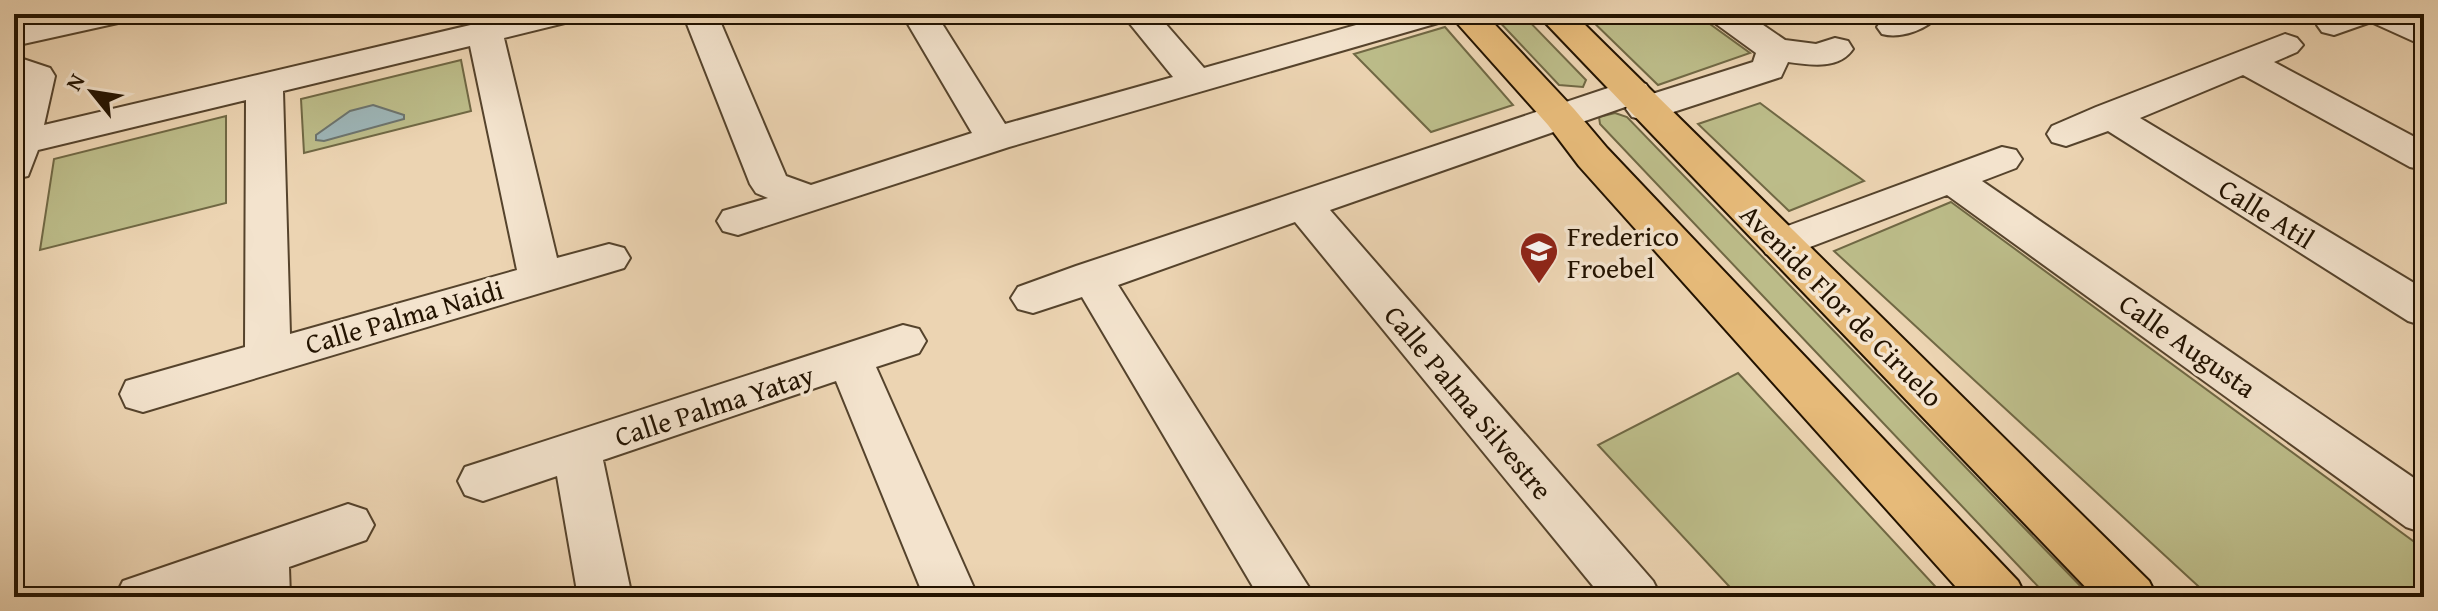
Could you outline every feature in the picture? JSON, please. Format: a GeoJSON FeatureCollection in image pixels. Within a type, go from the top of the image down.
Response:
{"type":"FeatureCollection","features":[{"type":"Feature","properties":{"kind":"main road"},"geometry":{"type":"LineString","coordinates":[[1466,14],[1561,117],[1603,168],[1999,597]]}},
{"type":"Feature","properties":{"kind":"main road","name":"Avenide Flor de Ciruelo"},"geometry":{"type":"LineString","coordinates":[[1554,14],[2130,597]]}},
{"type":"Feature","properties":{"kind":"street"},"geometry":{"type":"LineString","coordinates":[[14,35],[115,14]]}},
{"type":"Feature","properties":{"kind":"street"},"geometry":{"type":"LineString","coordinates":[[16,152],[63,133],[561,14]]}},
{"type":"Feature","properties":{"kind":"street"},"geometry":{"type":"LineString","coordinates":[[700,14],[770,184],[810,199]]}},
{"type":"Feature","properties":{"kind":"street"},"geometry":{"type":"LineString","coordinates":[[919,14],[995,139]]}},
{"type":"Feature","properties":{"kind":"street"},"geometry":{"type":"LineString","coordinates":[[1139,14],[1195,80]]}},
{"type":"Feature","properties":{"kind":"street"},"geometry":{"type":"LineString","coordinates":[[738,221],[995,139],[1433,14]]}},
{"type":"Feature","properties":{"kind":"street"},"geometry":{"type":"LineString","coordinates":[[1724,14],[1775,50],[1819,55],[1835,49]]}},
{"type":"Feature","properties":{"kind":"street"},"geometry":{"type":"LineString","coordinates":[[2381,14],[2424,35]]}},
{"type":"Feature","properties":{"kind":"street","name":"Calle Palma Naidi"},"geometry":{"type":"LineString","coordinates":[[485,32],[540,277]]}},
{"type":"Feature","properties":{"kind":"street"},"geometry":{"type":"LineString","coordinates":[[2066,134],[2285,45]]}},
{"type":"Feature","properties":{"kind":"street"},"geometry":{"type":"LineString","coordinates":[[1033,298],[1561,117],[1768,69],[1775,50]]}},
{"type":"Feature","properties":{"kind":"street"},"geometry":{"type":"LineString","coordinates":[[2244,61],[2424,158]]}},
{"type":"Feature","properties":{"kind":"street"},"geometry":{"type":"LineString","coordinates":[[14,67],[37,76],[16,152]]}},
{"type":"Feature","properties":{"kind":"street","name":"Calle Palma Naidi"},"geometry":{"type":"LineString","coordinates":[[264,85],[268,356]]}},
{"type":"Feature","properties":{"kind":"street","name":"Calle Atil"},"geometry":{"type":"LineString","coordinates":[[2109,115],[2424,310]]}},
{"type":"Feature","properties":{"kind":"street"},"geometry":{"type":"LineString","coordinates":[[1781,244],[2002,159]]}},
{"type":"Feature","properties":{"kind":"street","name":"Calle Augusta"},"geometry":{"type":"LineString","coordinates":[[1951,178],[2424,512]]}},
{"type":"Feature","properties":{"kind":"street","name":"Calle Palma Silvestre"},"geometry":{"type":"LineString","coordinates":[[1304,206],[1634,597]]}},
{"type":"Feature","properties":{"kind":"street","name":"Calle Palma Naidi"},"geometry":{"type":"LineString","coordinates":[[143,394],[609,258]]}},
{"type":"Feature","properties":{"kind":"street"},"geometry":{"type":"LineString","coordinates":[[1091,277],[1288,597]]}},
{"type":"Feature","properties":{"kind":"street","name":"Calle Palma Yatay"},"geometry":{"type":"LineString","coordinates":[[483,481],[903,341]]}},
{"type":"Feature","properties":{"kind":"street","name":"Calle Palma Yatay"},"geometry":{"type":"LineString","coordinates":[[850,360],[951,597]]}},
{"type":"Feature","properties":{"kind":"street","name":"Calle Palma Yatay"},"geometry":{"type":"LineString","coordinates":[[577,451],[605,597]]}},
{"type":"Feature","properties":{"kind":"street"},"geometry":{"type":"LineString","coordinates":[[142,597],[263,576],[348,525]]}},
{"type":"Feature","properties":{"kind":"green space"},"geometry":{"type":"Polygon","coordinates":[[[1492,14],[1522,14],[1586,80],[1583,87],[1559,85],[1492,14]]]}},
{"type":"Feature","properties":{"kind":"green space"},"geometry":{"type":"Polygon","coordinates":[[[1585,14],[1696,14],[1750,53],[1658,85],[1585,14]]]}},
{"type":"Feature","properties":{"kind":"green space"},"geometry":{"type":"Polygon","coordinates":[[[1445,27],[1513,105],[1431,132],[1354,54],[1445,27]]]}},
{"type":"Feature","properties":{"kind":"green space"},"geometry":{"type":"Polygon","coordinates":[[[461,60],[471,111],[304,153],[301,99],[461,60]]]}},
{"type":"Feature","properties":{"kind":"green space"},"geometry":{"type":"Polygon","coordinates":[[[1760,103],[1864,181],[1789,211],[1698,124],[1760,103]]]}},
{"type":"Feature","properties":{"kind":"green space"},"geometry":{"type":"Polygon","coordinates":[[[1615,113],[1627,117],[2091,597],[2048,597],[1600,124],[1599,117],[1615,113]]]}},
{"type":"Feature","properties":{"kind":"green space"},"geometry":{"type":"Polygon","coordinates":[[[226,116],[226,203],[40,250],[54,159],[226,116]]]}},
{"type":"Feature","properties":{"kind":"green space"},"geometry":{"type":"Polygon","coordinates":[[[1951,202],[2424,549],[2424,597],[2210,597],[1834,251],[1951,202]]]}},
{"type":"Feature","properties":{"kind":"green space"},"geometry":{"type":"Polygon","coordinates":[[[1738,373],[1945,597],[1739,597],[1598,445],[1738,373]]]}},
{"type":"Feature","properties":{"kind":"water"},"geometry":{"type":"Polygon","coordinates":[[[373,105],[404,115],[404,119],[324,141],[316,140],[316,135],[350,111],[373,105]]]}},
{"type":"Feature","properties":{"kind":"place","name":"Frederico Froebel"},"geometry":{"type":"Point","coordinates":[1539,285]}}]}
